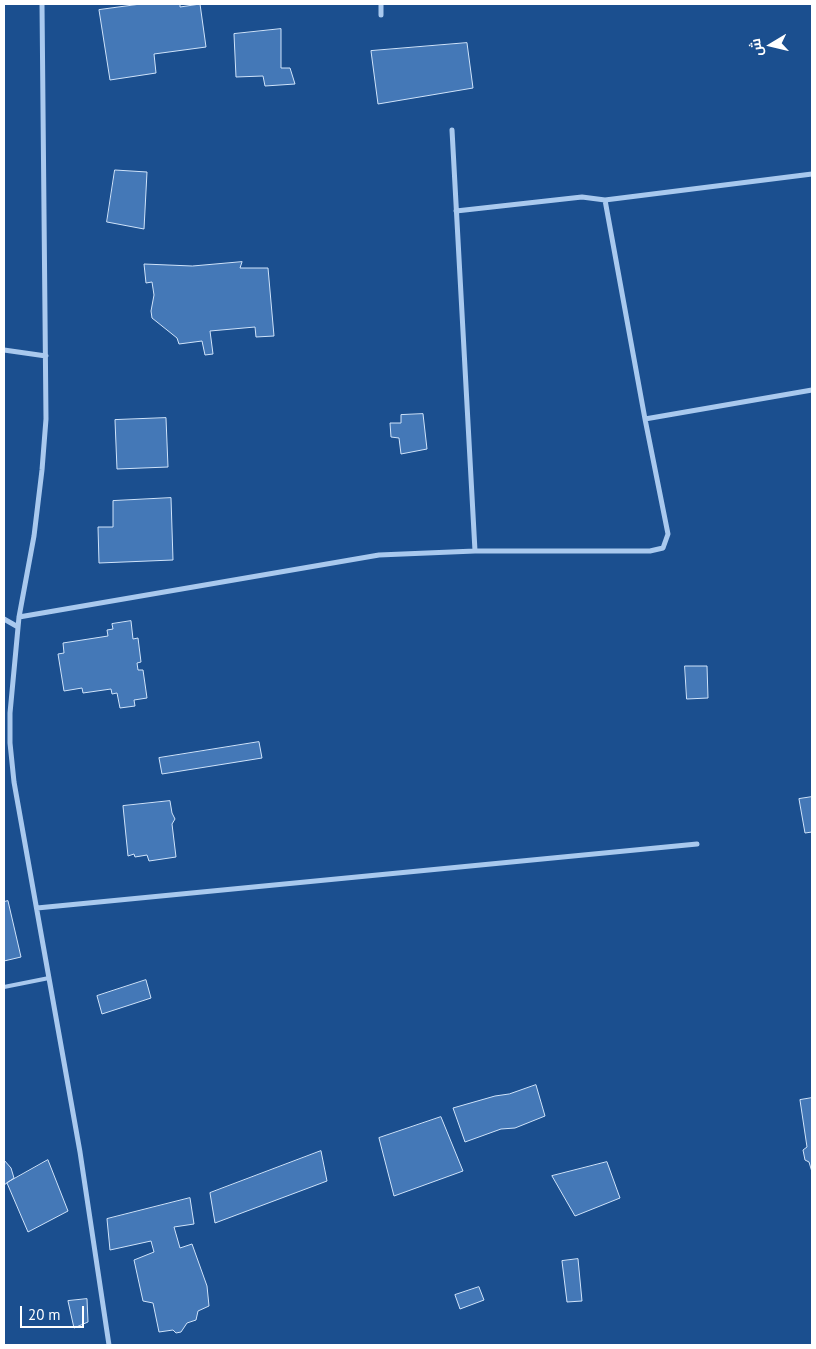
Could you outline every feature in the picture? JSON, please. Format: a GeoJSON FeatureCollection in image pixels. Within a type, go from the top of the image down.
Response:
{"type":"FeatureCollection","features":[{"type":"Feature","properties":{"kind":"street"},"geometry":{"type":"LineString","coordinates":[[42,4],[46,419],[34,536],[19,617],[10,713],[10,743],[14,782],[80,1152],[109,1345]]}},
{"type":"Feature","properties":{"kind":"street"},"geometry":{"type":"LineString","coordinates":[[381,4],[381,15]]}},
{"type":"Feature","properties":{"kind":"street"},"geometry":{"type":"LineString","coordinates":[[452,130],[475,551]]}},
{"type":"Feature","properties":{"kind":"street"},"geometry":{"type":"LineString","coordinates":[[456,211],[582,197],[605,200],[812,174]]}},
{"type":"Feature","properties":{"kind":"street"},"geometry":{"type":"LineString","coordinates":[[19,617],[379,555],[475,551],[650,551],[663,548],[668,534],[605,200]]}},
{"type":"Feature","properties":{"kind":"street"},"geometry":{"type":"LineString","coordinates":[[4,350],[46,356]]}},
{"type":"Feature","properties":{"kind":"street"},"geometry":{"type":"LineString","coordinates":[[645,419],[812,390]]}},
{"type":"Feature","properties":{"kind":"street"},"geometry":{"type":"LineString","coordinates":[[4,620],[18,627]]}},
{"type":"Feature","properties":{"kind":"street"},"geometry":{"type":"LineString","coordinates":[[36,908],[697,844]]}},
{"type":"Feature","properties":{"kind":"lane"},"geometry":{"type":"LineString","coordinates":[[4,987],[49,978]]}},
{"type":"Feature","properties":{"kind":"building"},"geometry":{"type":"Polygon","coordinates":[[[141,4],[180,4],[180,7],[200,4],[206,47],[154,54],[156,73],[110,80],[99,10],[141,4]]]}},
{"type":"Feature","properties":{"kind":"building"},"geometry":{"type":"Polygon","coordinates":[[[281,29],[281,68],[290,68],[295,84],[265,86],[263,76],[236,77],[234,34],[281,29]]]}},
{"type":"Feature","properties":{"kind":"building"},"geometry":{"type":"Polygon","coordinates":[[[467,43],[473,88],[378,104],[371,51],[467,43]]]}},
{"type":"Feature","properties":{"kind":"building"},"geometry":{"type":"Polygon","coordinates":[[[115,170],[147,172],[144,229],[107,222],[115,170]]]}},
{"type":"Feature","properties":{"kind":"building"},"geometry":{"type":"Polygon","coordinates":[[[242,262],[240,268],[268,268],[274,336],[256,337],[255,327],[210,331],[213,354],[205,355],[202,341],[179,344],[177,338],[152,318],[151,311],[154,295],[152,282],[146,283],[144,264],[192,266],[242,262]]]}},
{"type":"Feature","properties":{"kind":"building"},"geometry":{"type":"Polygon","coordinates":[[[423,414],[427,449],[401,454],[399,438],[391,437],[390,423],[401,423],[401,415],[423,414]]]}},
{"type":"Feature","properties":{"kind":"building"},"geometry":{"type":"Polygon","coordinates":[[[166,418],[168,467],[117,469],[115,420],[166,418]]]}},
{"type":"Feature","properties":{"kind":"building"},"geometry":{"type":"Polygon","coordinates":[[[171,498],[173,560],[99,563],[98,527],[113,527],[113,501],[171,498]]]}},
{"type":"Feature","properties":{"kind":"building"},"geometry":{"type":"Polygon","coordinates":[[[131,621],[133,639],[138,638],[141,662],[137,663],[138,670],[143,670],[147,698],[134,700],[135,706],[120,708],[117,693],[112,694],[111,689],[83,693],[82,688],[64,691],[58,654],[64,653],[63,643],[108,636],[107,630],[113,629],[112,624],[131,621]]]}},
{"type":"Feature","properties":{"kind":"building"},"geometry":{"type":"Polygon","coordinates":[[[685,666],[707,666],[708,698],[687,699],[685,666]]]}},
{"type":"Feature","properties":{"kind":"building"},"geometry":{"type":"Polygon","coordinates":[[[259,742],[262,758],[162,774],[159,758],[259,742]]]}},
{"type":"Feature","properties":{"kind":"building"},"geometry":{"type":"Polygon","coordinates":[[[812,797],[812,832],[805,833],[799,799],[812,797]]]}},
{"type":"Feature","properties":{"kind":"building"},"geometry":{"type":"Polygon","coordinates":[[[170,801],[175,819],[172,824],[176,857],[149,861],[147,855],[135,857],[134,854],[128,856],[123,806],[170,801]]]}},
{"type":"Feature","properties":{"kind":"building"},"geometry":{"type":"Polygon","coordinates":[[[8,901],[21,957],[4,961],[4,902],[8,901]]]}},
{"type":"Feature","properties":{"kind":"building"},"geometry":{"type":"Polygon","coordinates":[[[146,980],[151,998],[102,1014],[97,996],[146,980]]]}},
{"type":"Feature","properties":{"kind":"building"},"geometry":{"type":"Polygon","coordinates":[[[536,1085],[545,1116],[515,1128],[501,1129],[465,1142],[453,1108],[536,1085]]]}},
{"type":"Feature","properties":{"kind":"building"},"geometry":{"type":"Polygon","coordinates":[[[812,1098],[812,1172],[809,1162],[805,1160],[803,1150],[807,1147],[800,1100],[812,1098]]]}},
{"type":"Feature","properties":{"kind":"building"},"geometry":{"type":"Polygon","coordinates":[[[441,1117],[463,1171],[394,1196],[379,1138],[441,1117]]]}},
{"type":"Feature","properties":{"kind":"building"},"geometry":{"type":"Polygon","coordinates":[[[321,1151],[327,1181],[215,1223],[210,1193],[321,1151]]]}},
{"type":"Feature","properties":{"kind":"building"},"geometry":{"type":"Polygon","coordinates":[[[4,1160],[11,1168],[14,1178],[4,1185],[4,1160]]]}},
{"type":"Feature","properties":{"kind":"building"},"geometry":{"type":"Polygon","coordinates":[[[48,1160],[68,1211],[28,1232],[7,1183],[48,1160]]]}},
{"type":"Feature","properties":{"kind":"building"},"geometry":{"type":"Polygon","coordinates":[[[607,1162],[620,1198],[575,1216],[552,1176],[607,1162]]]}},
{"type":"Feature","properties":{"kind":"building"},"geometry":{"type":"Polygon","coordinates":[[[190,1198],[194,1224],[174,1227],[180,1248],[192,1244],[207,1286],[209,1306],[198,1311],[196,1320],[187,1323],[181,1332],[176,1333],[173,1330],[159,1332],[153,1303],[143,1301],[134,1260],[154,1252],[151,1241],[110,1250],[107,1219],[190,1198]]]}},
{"type":"Feature","properties":{"kind":"building"},"geometry":{"type":"Polygon","coordinates":[[[578,1259],[582,1301],[567,1302],[562,1261],[578,1259]]]}},
{"type":"Feature","properties":{"kind":"building"},"geometry":{"type":"Polygon","coordinates":[[[479,1287],[484,1300],[460,1309],[455,1295],[479,1287]]]}},
{"type":"Feature","properties":{"kind":"building"},"geometry":{"type":"Polygon","coordinates":[[[87,1299],[88,1322],[74,1328],[68,1301],[87,1299]]]}}]}
